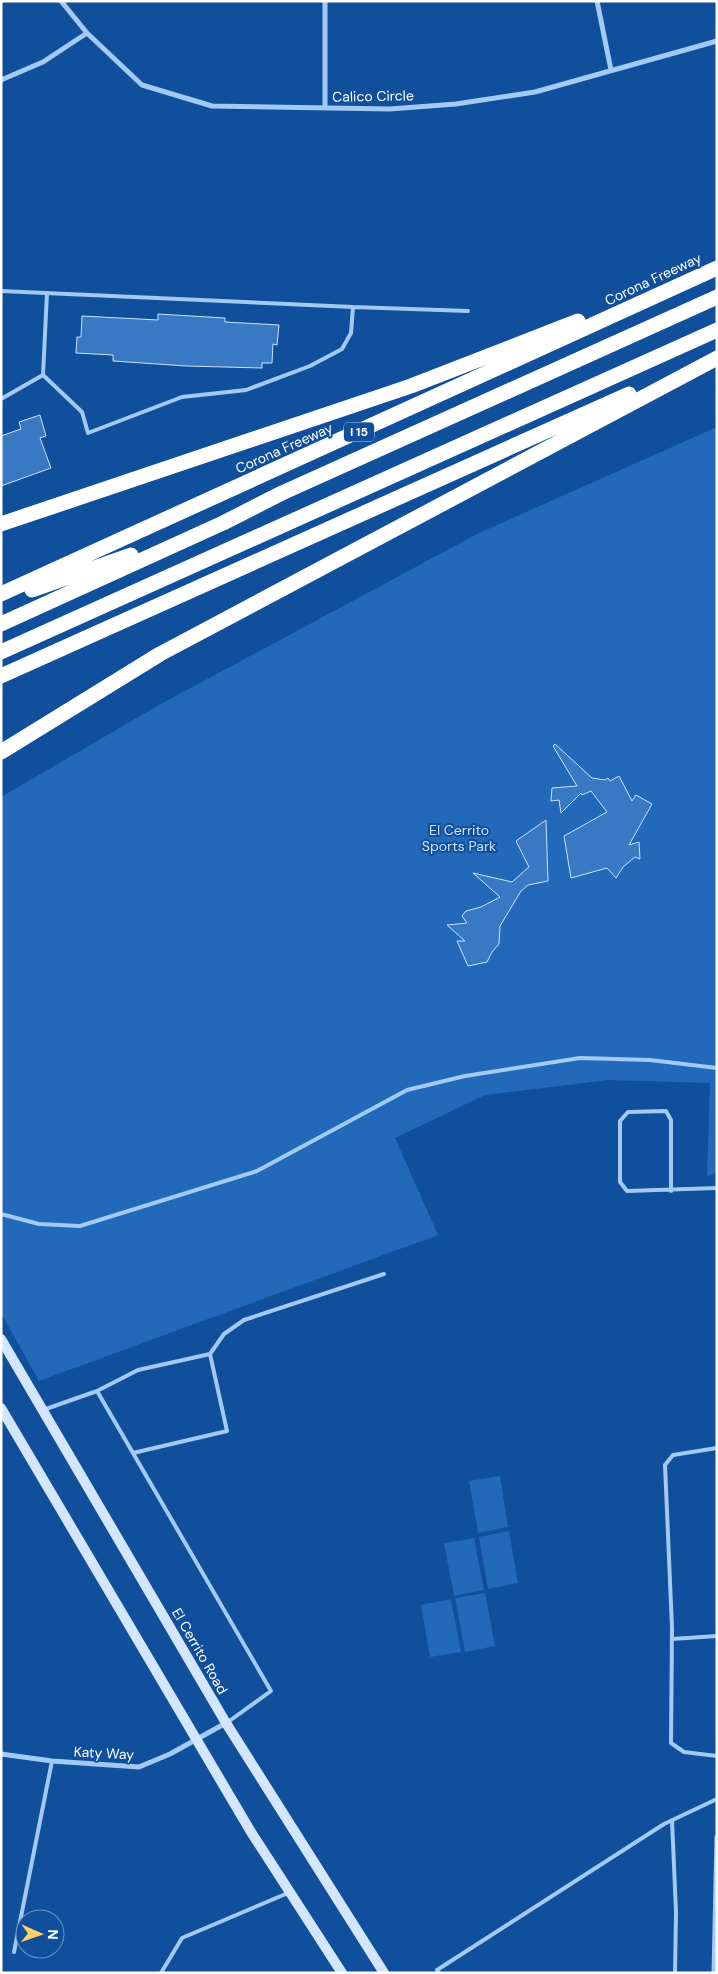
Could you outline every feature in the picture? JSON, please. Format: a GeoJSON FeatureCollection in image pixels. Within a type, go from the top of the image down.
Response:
{"type":"FeatureCollection","features":[{"type":"Feature","properties":{"kind":"highway"},"geometry":{"type":"LineString","coordinates":[[1,524],[411,386],[717,268]]}},
{"type":"Feature","properties":{"kind":"highway","name":"Corona Freeway"},"geometry":{"type":"LineString","coordinates":[[1,594],[717,268]]}},
{"type":"Feature","properties":{"kind":"highway"},"geometry":{"type":"LineString","coordinates":[[1,624],[223,523],[282,493],[717,297]]}},
{"type":"Feature","properties":{"kind":"highway"},"geometry":{"type":"LineString","coordinates":[[1,652],[717,330]]}},
{"type":"Feature","properties":{"kind":"highway"},"geometry":{"type":"LineString","coordinates":[[1,676],[717,357]]}},
{"type":"Feature","properties":{"kind":"highway"},"geometry":{"type":"LineString","coordinates":[[1,752],[160,654],[717,357]]}},
{"type":"Feature","properties":{"kind":"highway"},"geometry":{"type":"LineString","coordinates":[[1,600],[122,559],[233,509],[282,493]]}},
{"type":"Feature","properties":{"kind":"main road","name":"El Cerrito Road"},"geometry":{"type":"LineString","coordinates":[[1,1339],[226,1723],[384,1973]]}},
{"type":"Feature","properties":{"kind":"main road"},"geometry":{"type":"LineString","coordinates":[[1,1408],[251,1832],[342,1973]]}},
{"type":"Feature","properties":{"kind":"street","name":"Calico Circle"},"geometry":{"type":"LineString","coordinates":[[61,1],[86,33],[142,84],[212,106],[390,109],[456,104],[535,92],[717,42]]}},
{"type":"Feature","properties":{"kind":"street"},"geometry":{"type":"LineString","coordinates":[[325,1],[325,108]]}},
{"type":"Feature","properties":{"kind":"street"},"geometry":{"type":"LineString","coordinates":[[597,1],[611,70]]}},
{"type":"Feature","properties":{"kind":"street"},"geometry":{"type":"LineString","coordinates":[[1,80],[43,62],[86,33]]}},
{"type":"Feature","properties":{"kind":"street","name":"Katy Way"},"geometry":{"type":"LineString","coordinates":[[1,1754],[52,1761],[139,1768],[170,1754],[226,1723]]}},
{"type":"Feature","properties":{"kind":"street"},"geometry":{"type":"LineString","coordinates":[[714,1973],[717,1836]]}},
{"type":"Feature","properties":{"kind":"lane"},"geometry":{"type":"LineString","coordinates":[[1,291],[468,311]]}},
{"type":"Feature","properties":{"kind":"lane"},"geometry":{"type":"LineString","coordinates":[[47,293],[43,375],[82,412],[88,433],[182,397],[246,390],[310,366],[342,349],[351,333],[352,307]]}},
{"type":"Feature","properties":{"kind":"lane"},"geometry":{"type":"LineString","coordinates":[[1,398],[43,375]]}},
{"type":"Feature","properties":{"kind":"lane"},"geometry":{"type":"LineString","coordinates":[[1,1214],[39,1224],[80,1226],[258,1171],[408,1090],[465,1076],[580,1058],[641,1059],[717,1068]]}},
{"type":"Feature","properties":{"kind":"lane"},"geometry":{"type":"LineString","coordinates":[[671,1191],[672,1120],[666,1111],[628,1112],[620,1122],[620,1182],[627,1191],[671,1191],[717,1188]]}},
{"type":"Feature","properties":{"kind":"lane"},"geometry":{"type":"LineString","coordinates":[[43,1410],[97,1391],[138,1370],[210,1354],[224,1334],[244,1320],[384,1274]]}},
{"type":"Feature","properties":{"kind":"lane"},"geometry":{"type":"LineString","coordinates":[[133,1453],[227,1430],[210,1354]]}},
{"type":"Feature","properties":{"kind":"lane"},"geometry":{"type":"LineString","coordinates":[[97,1391],[271,1691],[226,1723]]}},
{"type":"Feature","properties":{"kind":"lane"},"geometry":{"type":"LineString","coordinates":[[717,1448],[673,1455],[665,1465],[672,1639],[671,1743],[684,1752],[717,1756]]}},
{"type":"Feature","properties":{"kind":"lane"},"geometry":{"type":"LineString","coordinates":[[672,1639],[717,1636]]}},
{"type":"Feature","properties":{"kind":"lane"},"geometry":{"type":"LineString","coordinates":[[14,1952],[52,1761]]}},
{"type":"Feature","properties":{"kind":"lane"},"geometry":{"type":"LineString","coordinates":[[439,1973],[437,1970],[672,1820],[717,1799]]}},
{"type":"Feature","properties":{"kind":"lane"},"geometry":{"type":"LineString","coordinates":[[672,1820],[676,1912],[675,1973]]}},
{"type":"Feature","properties":{"kind":"lane"},"geometry":{"type":"LineString","coordinates":[[160,1973],[182,1938],[290,1892]]}},
{"type":"Feature","properties":{"kind":"green space","name":"El Cerrito Sports Park"},"geometry":{"type":"Polygon","coordinates":[[[717,427],[717,1172],[707,1177],[710,1083],[608,1080],[485,1095],[395,1138],[438,1235],[39,1381],[1,1313],[1,797],[159,705],[479,533],[717,427]]]}},
{"type":"Feature","properties":{"kind":"green space"},"geometry":{"type":"Polygon","coordinates":[[[500,1476],[508,1527],[478,1533],[469,1481],[500,1476]]]}},
{"type":"Feature","properties":{"kind":"green space"},"geometry":{"type":"Polygon","coordinates":[[[509,1531],[518,1583],[488,1589],[479,1537],[509,1531]]]}},
{"type":"Feature","properties":{"kind":"green space"},"geometry":{"type":"Polygon","coordinates":[[[474,1538],[484,1590],[454,1596],[444,1543],[474,1538]]]}},
{"type":"Feature","properties":{"kind":"green space"},"geometry":{"type":"Polygon","coordinates":[[[485,1593],[495,1646],[465,1652],[455,1598],[485,1593]]]}},
{"type":"Feature","properties":{"kind":"green space"},"geometry":{"type":"Polygon","coordinates":[[[451,1599],[461,1652],[430,1657],[421,1605],[451,1599]]]}},
{"type":"Feature","properties":{"kind":"building"},"geometry":{"type":"Polygon","coordinates":[[[158,314],[225,318],[225,322],[279,325],[277,345],[273,344],[272,363],[262,363],[262,368],[186,366],[113,361],[113,355],[76,353],[77,337],[81,337],[82,316],[158,320],[158,314]]]}},
{"type":"Feature","properties":{"kind":"building"},"geometry":{"type":"Polygon","coordinates":[[[40,415],[46,436],[40,438],[51,468],[1,486],[1,436],[21,429],[19,422],[40,415]]]}},
{"type":"Feature","properties":{"kind":"building"},"geometry":{"type":"Polygon","coordinates":[[[555,744],[592,778],[605,780],[608,778],[610,781],[619,776],[632,801],[636,795],[652,804],[629,845],[639,842],[640,859],[635,857],[623,867],[616,878],[607,868],[571,878],[564,836],[607,812],[591,791],[582,795],[581,793],[561,813],[559,800],[551,801],[552,788],[577,786],[553,746],[555,744]]]}},
{"type":"Feature","properties":{"kind":"building"},"geometry":{"type":"Polygon","coordinates":[[[546,820],[548,881],[528,885],[521,891],[500,926],[499,944],[487,962],[468,966],[457,941],[465,941],[447,925],[467,923],[462,916],[466,911],[481,907],[500,897],[473,873],[512,882],[529,867],[516,841],[546,820]]]}}]}
